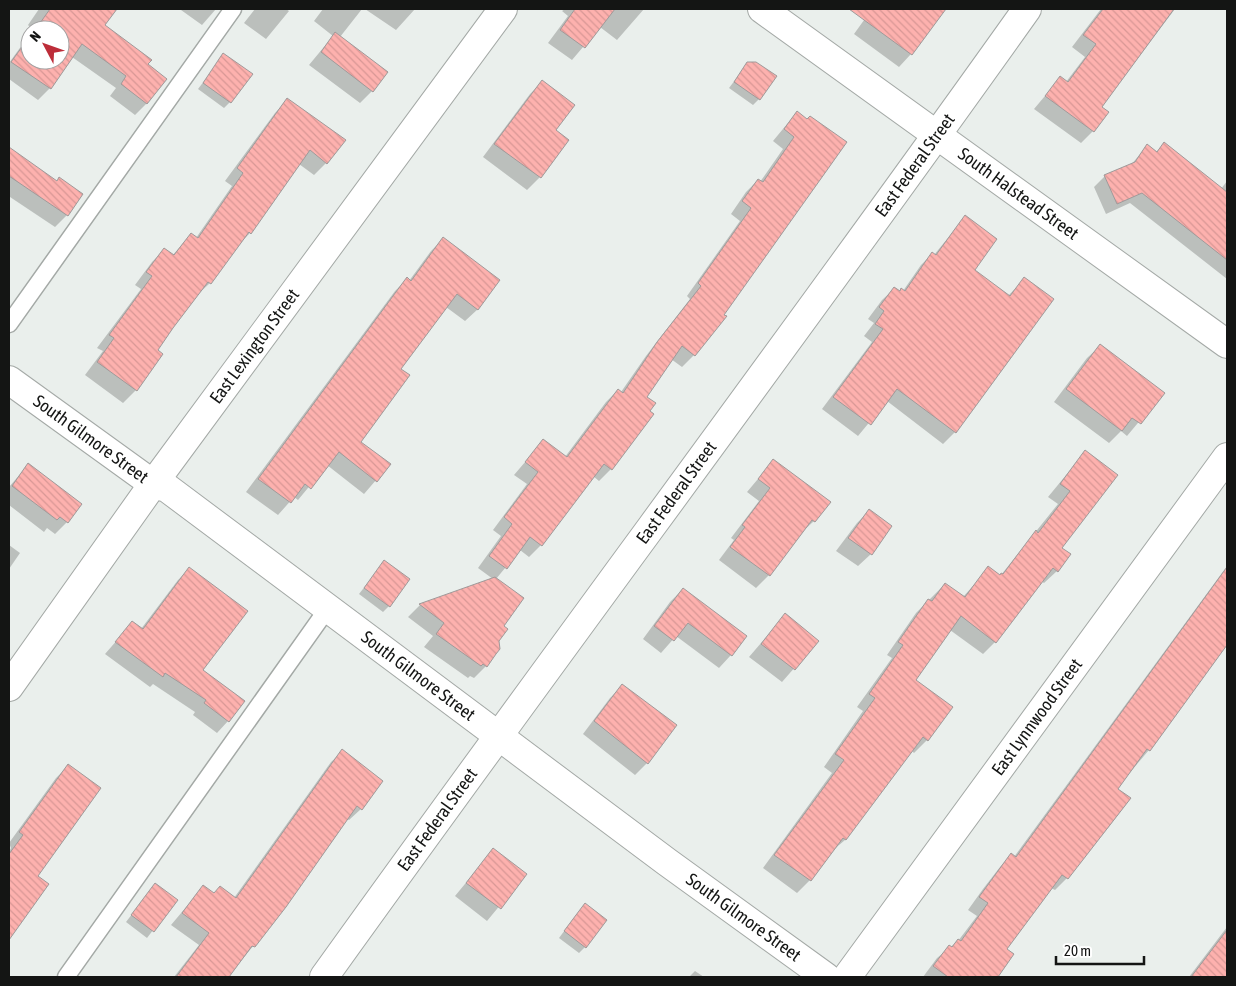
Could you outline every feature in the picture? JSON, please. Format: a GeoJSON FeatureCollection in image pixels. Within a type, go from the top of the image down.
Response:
{"type":"FeatureCollection","features":[{"type":"Feature","properties":{"kind":"street","name":"East Lexington Street"},"geometry":{"type":"LineString","coordinates":[[9,687],[153,484],[503,9]]}},
{"type":"Feature","properties":{"kind":"street","name":"South Halstead Street"},"geometry":{"type":"LineString","coordinates":[[762,9],[1227,344]]}},
{"type":"Feature","properties":{"kind":"street","name":"East Federal Street"},"geometry":{"type":"LineString","coordinates":[[324,977],[1027,9]]}},
{"type":"Feature","properties":{"kind":"street","name":"South Gilmore Street"},"geometry":{"type":"LineString","coordinates":[[9,380],[153,484],[167,488],[826,977]]}},
{"type":"Feature","properties":{"kind":"street","name":"East Lynnwood Street"},"geometry":{"type":"LineString","coordinates":[[847,977],[1227,457]]}},
{"type":"Feature","properties":{"kind":"lane"},"geometry":{"type":"LineString","coordinates":[[9,324],[233,9]]}},
{"type":"Feature","properties":{"kind":"lane"},"geometry":{"type":"LineString","coordinates":[[66,977],[328,608]]}},
{"type":"Feature","properties":{"kind":"building"},"geometry":{"type":"Polygon","coordinates":[[[50,9],[117,9],[105,25],[152,60],[148,64],[167,79],[147,104],[121,84],[126,76],[82,44],[70,61],[70,20],[42,20],[50,9]]]}},
{"type":"Feature","properties":{"kind":"building"},"geometry":{"type":"Polygon","coordinates":[[[575,9],[615,9],[585,48],[560,30],[575,9]]]}},
{"type":"Feature","properties":{"kind":"building"},"geometry":{"type":"Polygon","coordinates":[[[849,9],[946,9],[912,55],[849,9]]]}},
{"type":"Feature","properties":{"kind":"building"},"geometry":{"type":"Polygon","coordinates":[[[1103,9],[1174,9],[1102,107],[1109,112],[1094,132],[1045,96],[1060,76],[1068,82],[1096,44],[1083,35],[1103,9]]]}},
{"type":"Feature","properties":{"kind":"building"},"geometry":{"type":"Polygon","coordinates":[[[335,32],[388,72],[373,92],[321,52],[335,32]]]}},
{"type":"Feature","properties":{"kind":"building"},"geometry":{"type":"Polygon","coordinates":[[[20,50],[20,68],[11,62],[20,50]]]}},
{"type":"Feature","properties":{"kind":"building"},"geometry":{"type":"Polygon","coordinates":[[[223,53],[253,74],[231,103],[203,83],[223,53]]]}},
{"type":"Feature","properties":{"kind":"building"},"geometry":{"type":"Polygon","coordinates":[[[747,62],[756,62],[777,76],[760,100],[734,82],[747,62]]]}},
{"type":"Feature","properties":{"kind":"building"},"geometry":{"type":"Polygon","coordinates":[[[23,70],[64,70],[51,89],[23,70]]]}},
{"type":"Feature","properties":{"kind":"building"},"geometry":{"type":"Polygon","coordinates":[[[542,80],[575,105],[556,130],[569,140],[541,178],[494,144],[542,80]]]}},
{"type":"Feature","properties":{"kind":"building"},"geometry":{"type":"Polygon","coordinates":[[[287,98],[346,140],[327,164],[310,150],[251,234],[249,232],[211,284],[208,282],[173,328],[158,350],[163,354],[137,391],[97,362],[114,338],[109,335],[152,276],[146,272],[164,248],[174,255],[191,233],[198,238],[243,173],[237,168],[287,98]]]}},
{"type":"Feature","properties":{"kind":"building"},"geometry":{"type":"Polygon","coordinates":[[[797,111],[807,119],[810,116],[847,142],[724,315],[727,316],[695,356],[682,346],[647,397],[656,403],[650,411],[654,414],[612,470],[604,464],[542,546],[530,537],[507,569],[489,556],[512,524],[504,517],[538,472],[525,462],[543,439],[567,457],[618,389],[623,393],[657,342],[701,286],[698,283],[751,208],[742,201],[758,179],[763,182],[794,137],[784,129],[797,111]]]}},
{"type":"Feature","properties":{"kind":"building"},"geometry":{"type":"Polygon","coordinates":[[[1164,142],[1227,192],[1227,260],[1142,193],[1117,204],[1104,175],[1135,162],[1147,144],[1157,152],[1164,142]]]}},
{"type":"Feature","properties":{"kind":"building"},"geometry":{"type":"Polygon","coordinates":[[[9,147],[57,181],[59,177],[83,194],[68,216],[9,176],[9,147]]]}},
{"type":"Feature","properties":{"kind":"building"},"geometry":{"type":"Polygon","coordinates":[[[965,215],[997,239],[975,270],[1010,296],[1024,277],[1054,299],[956,433],[897,389],[871,425],[833,397],[883,329],[875,324],[884,311],[879,307],[894,287],[900,291],[901,288],[905,291],[932,252],[936,255],[965,215]]]}},
{"type":"Feature","properties":{"kind":"building"},"geometry":{"type":"Polygon","coordinates":[[[443,237],[500,280],[478,310],[457,294],[401,369],[410,375],[361,442],[391,464],[377,482],[339,452],[311,489],[305,484],[291,503],[258,479],[407,277],[411,281],[443,237]]]}},
{"type":"Feature","properties":{"kind":"building"},"geometry":{"type":"Polygon","coordinates":[[[1100,344],[1165,393],[1141,424],[1132,418],[1122,431],[1066,389],[1100,344]]]}},
{"type":"Feature","properties":{"kind":"building"},"geometry":{"type":"Polygon","coordinates":[[[1085,450],[1118,475],[1062,548],[1071,554],[1058,572],[1053,568],[996,643],[961,616],[916,680],[953,707],[928,741],[923,737],[846,840],[843,838],[811,881],[774,855],[844,760],[835,754],[875,698],[869,694],[903,645],[898,642],[928,599],[932,601],[945,583],[965,597],[988,566],[1000,575],[1001,573],[1003,574],[1036,530],[1038,533],[1070,491],[1060,484],[1085,450]]]}},
{"type":"Feature","properties":{"kind":"building"},"geometry":{"type":"Polygon","coordinates":[[[773,459],[831,502],[815,522],[812,520],[770,576],[730,547],[745,527],[742,525],[770,488],[758,479],[773,459]]]}},
{"type":"Feature","properties":{"kind":"building"},"geometry":{"type":"Polygon","coordinates":[[[28,463],[82,504],[68,523],[60,517],[57,520],[12,486],[28,463]]]}},
{"type":"Feature","properties":{"kind":"building"},"geometry":{"type":"Polygon","coordinates":[[[869,509],[892,526],[872,555],[848,538],[869,509]]]}},
{"type":"Feature","properties":{"kind":"building"},"geometry":{"type":"Polygon","coordinates":[[[384,560],[410,579],[390,607],[364,588],[384,560]]]}},
{"type":"Feature","properties":{"kind":"building"},"geometry":{"type":"Polygon","coordinates":[[[189,567],[248,611],[203,670],[245,701],[229,722],[204,703],[206,700],[165,673],[163,677],[115,642],[132,621],[143,629],[189,567]]]}},
{"type":"Feature","properties":{"kind":"building"},"geometry":{"type":"Polygon","coordinates":[[[1227,567],[1227,645],[1150,751],[1147,749],[1118,789],[1131,798],[1068,879],[1062,875],[1007,949],[1014,954],[998,977],[948,977],[933,966],[949,945],[952,947],[958,939],[961,941],[988,903],[979,897],[1011,853],[1016,857],[1227,567]]]}},
{"type":"Feature","properties":{"kind":"building"},"geometry":{"type":"Polygon","coordinates":[[[495,577],[524,598],[504,626],[508,629],[499,641],[500,649],[487,667],[483,664],[481,666],[436,634],[444,623],[419,604],[495,577]]]}},
{"type":"Feature","properties":{"kind":"building"},"geometry":{"type":"Polygon","coordinates":[[[683,588],[747,636],[732,656],[688,623],[674,641],[654,626],[683,588]]]}},
{"type":"Feature","properties":{"kind":"building"},"geometry":{"type":"Polygon","coordinates":[[[785,613],[819,641],[795,670],[761,644],[785,613]]]}},
{"type":"Feature","properties":{"kind":"building"},"geometry":{"type":"Polygon","coordinates":[[[622,684],[677,725],[648,764],[594,721],[622,684]]]}},
{"type":"Feature","properties":{"kind":"building"},"geometry":{"type":"Polygon","coordinates":[[[342,749],[383,781],[362,810],[357,806],[286,907],[255,947],[252,946],[229,977],[176,977],[209,933],[182,913],[203,885],[214,893],[220,886],[236,898],[342,749]]]}},
{"type":"Feature","properties":{"kind":"building"},"geometry":{"type":"Polygon","coordinates":[[[68,764],[101,788],[38,876],[49,884],[9,940],[9,854],[23,835],[19,832],[68,764]]]}},
{"type":"Feature","properties":{"kind":"building"},"geometry":{"type":"Polygon","coordinates":[[[493,848],[527,874],[501,909],[466,883],[493,848]]]}},
{"type":"Feature","properties":{"kind":"building"},"geometry":{"type":"Polygon","coordinates":[[[155,883],[178,900],[154,932],[131,915],[155,883]]]}},
{"type":"Feature","properties":{"kind":"building"},"geometry":{"type":"Polygon","coordinates":[[[585,903],[607,920],[586,948],[564,931],[585,903]]]}},
{"type":"Feature","properties":{"kind":"building"},"geometry":{"type":"Polygon","coordinates":[[[1227,930],[1227,977],[1191,977],[1227,930]]]}}]}
